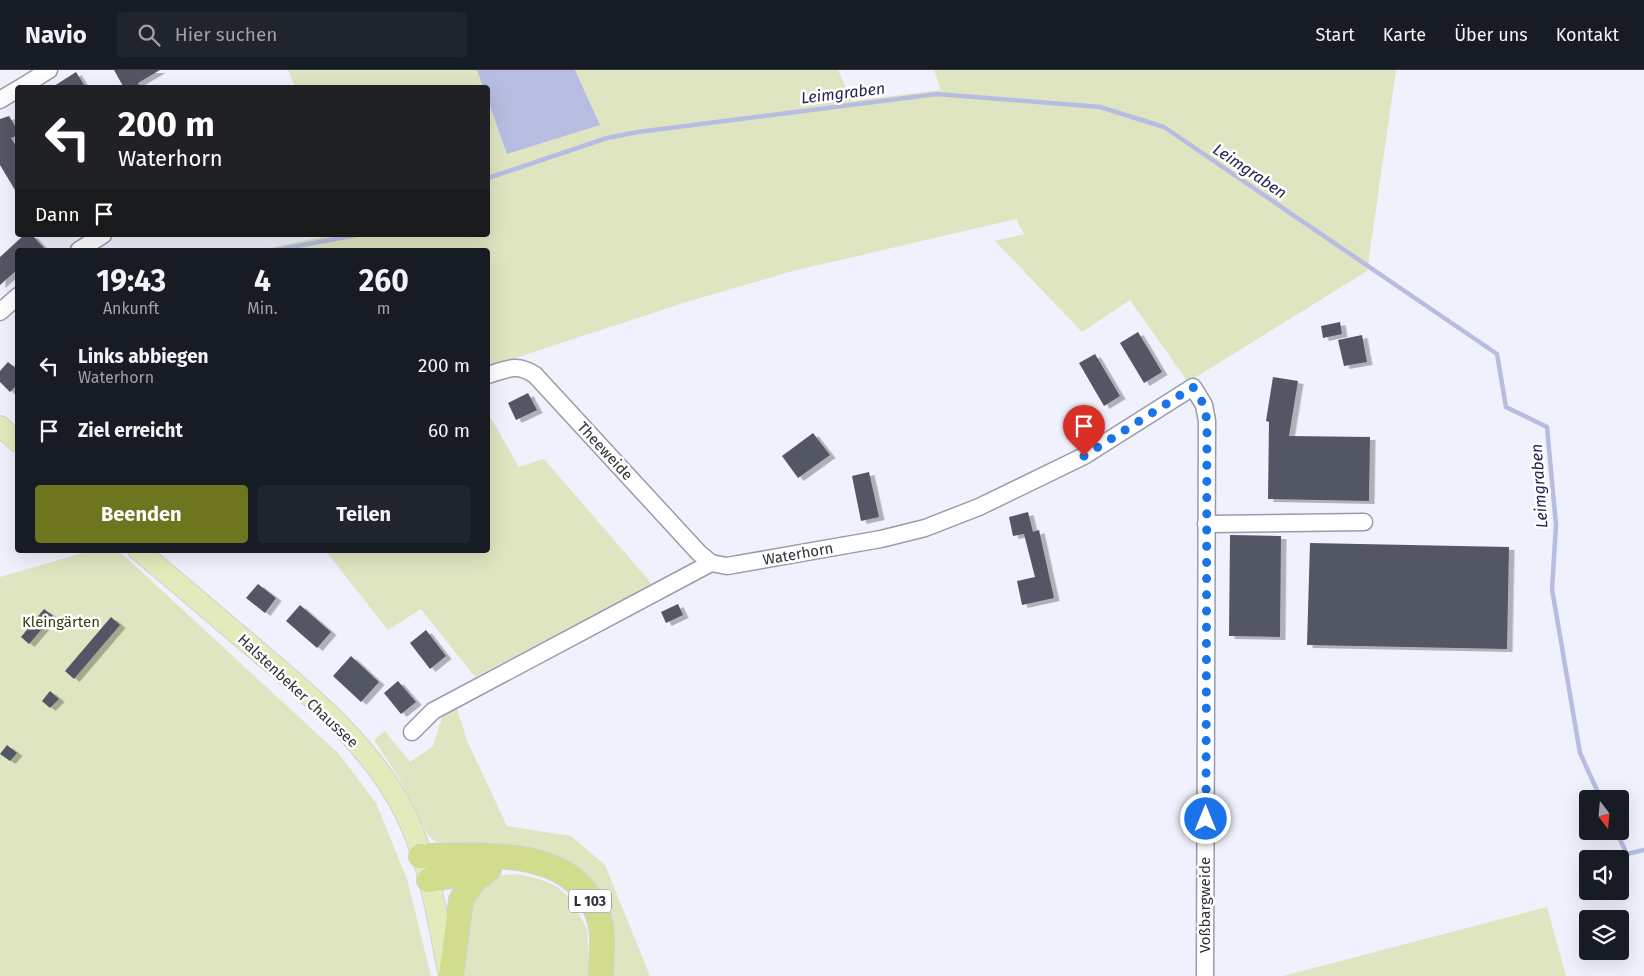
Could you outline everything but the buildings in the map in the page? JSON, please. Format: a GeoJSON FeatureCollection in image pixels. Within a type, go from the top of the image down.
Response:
{"type":"FeatureCollection","features":[{"type":"Feature","properties":{"kind":"highway","name":"L 103"},"geometry":{"type":"LineString","coordinates":[[421,856],[470,855],[528,860],[546,863],[561,871],[578,883],[598,915],[601,976]]}},
{"type":"Feature","properties":{"kind":"highway","name":"L 103"},"geometry":{"type":"LineString","coordinates":[[429,880],[528,860]]}},
{"type":"Feature","properties":{"kind":"highway","name":"L 103"},"geometry":{"type":"LineString","coordinates":[[450,976],[461,900],[474,880],[489,869]]}},
{"type":"Feature","properties":{"kind":"main road"},"geometry":{"type":"LineString","coordinates":[[0,426],[15,439]]}},
{"type":"Feature","properties":{"kind":"main road","name":"Halstenbeker Chaussee"},"geometry":{"type":"LineString","coordinates":[[142,553],[299,687],[348,734],[379,771],[404,811],[421,856],[429,880],[450,976]]}},
{"type":"Feature","properties":{"kind":"street"},"geometry":{"type":"LineString","coordinates":[[28,83],[50,70]]}},
{"type":"Feature","properties":{"kind":"street"},"geometry":{"type":"LineString","coordinates":[[0,100],[15,91]]}},
{"type":"Feature","properties":{"kind":"street"},"geometry":{"type":"LineString","coordinates":[[82,248],[100,237]]}},
{"type":"Feature","properties":{"kind":"street"},"geometry":{"type":"LineString","coordinates":[[0,312],[15,299]]}},
{"type":"Feature","properties":{"kind":"street","name":"Theeweide"},"geometry":{"type":"LineString","coordinates":[[490,375],[524,368],[535,375],[699,553],[711,562]]}},
{"type":"Feature","properties":{"kind":"street","name":"Waterhorn"},"geometry":{"type":"LineString","coordinates":[[711,562],[726,566],[881,539],[925,528],[979,507],[1084,456],[1193,387]]}},
{"type":"Feature","properties":{"kind":"street","name":"Voßbargweide"},"geometry":{"type":"LineString","coordinates":[[1193,387],[1204,405],[1207,421],[1205,976]]}},
{"type":"Feature","properties":{"kind":"street"},"geometry":{"type":"LineString","coordinates":[[1206,524],[1364,522]]}},
{"type":"Feature","properties":{"kind":"street"},"geometry":{"type":"LineString","coordinates":[[412,732],[433,711],[711,562]]}},
{"type":"Feature","properties":{"kind":"green space"},"geometry":{"type":"Polygon","coordinates":[[[288,70],[477,70],[482,85],[294,85],[288,70]]]}},
{"type":"Feature","properties":{"kind":"green space"},"geometry":{"type":"Polygon","coordinates":[[[575,70],[838,70],[852,101],[941,90],[934,70],[1396,70],[1367,271],[1188,382],[1130,300],[1082,332],[995,241],[1024,234],[1016,219],[793,271],[683,303],[490,366],[490,248],[269,248],[322,237],[490,237],[490,107],[507,154],[600,125],[575,70]]]}},
{"type":"Feature","properties":{"kind":"green space"},"geometry":{"type":"Polygon","coordinates":[[[490,416],[519,467],[544,459],[652,584],[475,677],[421,609],[388,630],[327,553],[490,553],[490,416]]]}},
{"type":"Feature","properties":{"kind":"green space","name":"Kleingärten"},"geometry":{"type":"Polygon","coordinates":[[[83,553],[121,553],[339,754],[376,803],[407,879],[431,976],[0,976],[0,577],[83,553]]]}},
{"type":"Feature","properties":{"kind":"green space"},"geometry":{"type":"Polygon","coordinates":[[[456,706],[468,743],[507,826],[571,836],[605,865],[650,976],[612,976],[614,955],[604,910],[587,881],[449,847],[437,843],[428,835],[399,778],[374,740],[385,731],[410,762],[433,746],[443,715],[456,706]]]}},
{"type":"Feature","properties":{"kind":"green space"},"geometry":{"type":"Polygon","coordinates":[[[519,874],[556,886],[570,898],[587,929],[590,976],[462,976],[463,933],[470,905],[476,893],[486,883],[499,876],[519,874]]]}},
{"type":"Feature","properties":{"kind":"green space"},"geometry":{"type":"Polygon","coordinates":[[[1547,907],[1566,976],[1283,976],[1547,907]]]}},
{"type":"Feature","properties":{"kind":"water"},"geometry":{"type":"Polygon","coordinates":[[[477,70],[575,70],[600,125],[507,154],[490,107],[490,85],[482,85],[477,70]]]}},
{"type":"Feature","properties":{"kind":"waterway","name":"Leimgraben"},"geometry":{"type":"LineString","coordinates":[[490,177],[607,138],[638,132],[937,94],[1100,107],[1164,127],[1497,354],[1506,407],[1547,427],[1556,525],[1552,589],[1580,753],[1597,790]]}},
{"type":"Feature","properties":{"kind":"waterway","name":"Leimgraben"},"geometry":{"type":"LineString","coordinates":[[288,248],[345,237]]}},
{"type":"Feature","properties":{"kind":"waterway","name":"Leimgraben"},"geometry":{"type":"LineString","coordinates":[[1620,840],[1627,854],[1644,850]]}},
{"type":"Feature","properties":{"kind":"route"},"geometry":{"type":"LineString","coordinates":[[1084,456],[1193,387],[1204,405],[1207,421],[1206,819]]}}]}
